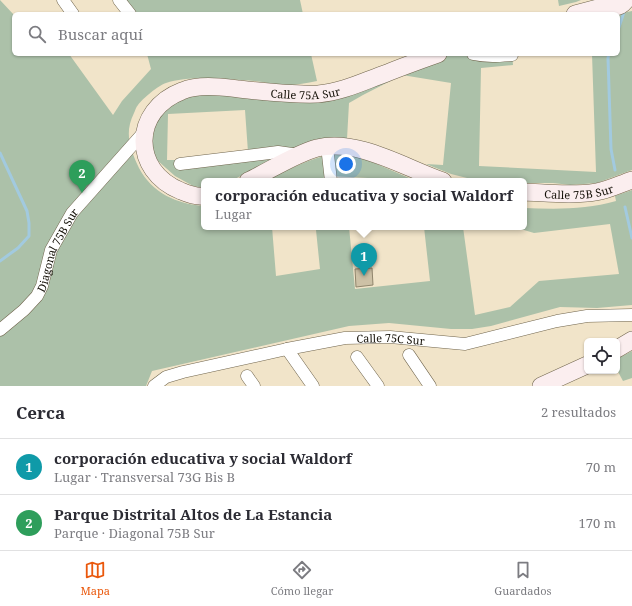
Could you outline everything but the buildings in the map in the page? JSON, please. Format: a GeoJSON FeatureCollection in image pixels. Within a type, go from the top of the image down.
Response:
{"type":"FeatureCollection","features":[{"type":"Feature","properties":{"kind":"street"},"geometry":{"type":"LineString","coordinates":[[63,0],[72,12]]}},
{"type":"Feature","properties":{"kind":"street"},"geometry":{"type":"LineString","coordinates":[[119,0],[128,12]]}},
{"type":"Feature","properties":{"kind":"street"},"geometry":{"type":"LineString","coordinates":[[583,12],[615,2]]}},
{"type":"Feature","properties":{"kind":"street","name":"Calle 75A Sur"},"geometry":{"type":"LineString","coordinates":[[144,132],[154,110],[169,97],[189,88],[223,88],[303,94],[331,93],[350,88],[433,56]]}},
{"type":"Feature","properties":{"kind":"street"},"geometry":{"type":"LineString","coordinates":[[481,56],[504,56]]}},
{"type":"Feature","properties":{"kind":"street"},"geometry":{"type":"LineString","coordinates":[[144,132],[143,144],[148,162],[153,170],[163,181],[176,189],[192,195],[201,196]]}},
{"type":"Feature","properties":{"kind":"street","name":"Diagonal 75B Sur"},"geometry":{"type":"LineString","coordinates":[[0,330],[24,310],[37,296],[42,286],[51,250],[72,213],[144,132]]}},
{"type":"Feature","properties":{"kind":"street"},"geometry":{"type":"LineString","coordinates":[[327,146],[331,178]]}},
{"type":"Feature","properties":{"kind":"street"},"geometry":{"type":"LineString","coordinates":[[254,178],[309,151],[327,146],[348,148],[369,153],[435,178]]}},
{"type":"Feature","properties":{"kind":"street"},"geometry":{"type":"LineString","coordinates":[[180,164],[278,152],[300,155]]}},
{"type":"Feature","properties":{"kind":"street","name":"Calle 75B Sur"},"geometry":{"type":"LineString","coordinates":[[527,192],[571,194],[588,193],[606,189],[632,180]]}},
{"type":"Feature","properties":{"kind":"street","name":"Calle 75C Sur"},"geometry":{"type":"LineString","coordinates":[[154,386],[166,377],[183,372],[345,338],[390,336],[465,344],[557,321],[587,316],[632,315]]}},
{"type":"Feature","properties":{"kind":"street"},"geometry":{"type":"LineString","coordinates":[[620,347],[632,340]]}},
{"type":"Feature","properties":{"kind":"street"},"geometry":{"type":"LineString","coordinates":[[287,349],[314,386]]}},
{"type":"Feature","properties":{"kind":"street"},"geometry":{"type":"LineString","coordinates":[[409,355],[430,386]]}},
{"type":"Feature","properties":{"kind":"street"},"geometry":{"type":"LineString","coordinates":[[357,357],[378,386]]}},
{"type":"Feature","properties":{"kind":"street"},"geometry":{"type":"LineString","coordinates":[[541,386],[584,366]]}},
{"type":"Feature","properties":{"kind":"street"},"geometry":{"type":"LineString","coordinates":[[247,376],[254,386]]}},
{"type":"Feature","properties":{"kind":"green space"},"geometry":{"type":"Polygon","coordinates":[[[0,0],[12,13],[12,56],[70,56],[113,115],[122,101],[151,69],[148,56],[311,56],[317,81],[279,85],[233,79],[197,78],[163,84],[140,102],[129,127],[129,141],[131,148],[144,177],[166,196],[184,203],[201,206],[201,230],[272,230],[276,276],[320,269],[316,230],[349,230],[355,289],[430,281],[424,230],[463,230],[475,315],[510,307],[539,281],[619,274],[610,224],[534,233],[524,230],[527,230],[527,208],[559,209],[605,204],[616,201],[615,196],[632,190],[632,305],[597,308],[560,307],[491,326],[472,329],[451,329],[389,323],[349,326],[152,371],[146,386],[0,386],[0,0]]]}},
{"type":"Feature","properties":{"kind":"green space"},"geometry":{"type":"Polygon","coordinates":[[[125,0],[300,0],[303,12],[134,12],[125,0]]]}},
{"type":"Feature","properties":{"kind":"green space"},"geometry":{"type":"Polygon","coordinates":[[[558,0],[581,0],[559,6],[558,0]]]}},
{"type":"Feature","properties":{"kind":"green space"},"geometry":{"type":"Polygon","coordinates":[[[632,11],[632,170],[597,183],[570,185],[553,183],[527,183],[527,178],[467,178],[451,174],[426,164],[443,165],[451,83],[402,75],[349,103],[347,139],[314,140],[294,148],[237,178],[201,178],[201,187],[193,186],[175,176],[158,161],[154,154],[152,144],[155,122],[173,101],[196,93],[256,98],[392,74],[445,56],[512,56],[513,65],[481,68],[479,166],[596,172],[592,56],[620,56],[620,14],[632,11]],[[245,110],[168,114],[167,160],[196,160],[248,152],[245,110]]]}},
{"type":"Feature","properties":{"kind":"green space"},"geometry":{"type":"Polygon","coordinates":[[[334,153],[356,155],[409,178],[331,176],[323,178],[272,178],[316,158],[334,153]]]}},
{"type":"Feature","properties":{"kind":"green space"},"geometry":{"type":"Polygon","coordinates":[[[632,351],[632,378],[623,381],[619,374],[620,357],[632,351]]]}},
{"type":"Feature","properties":{"kind":"waterway"},"geometry":{"type":"LineString","coordinates":[[620,24],[625,9]]}},
{"type":"Feature","properties":{"kind":"waterway"},"geometry":{"type":"LineString","coordinates":[[608,56],[611,149],[615,170]]}},
{"type":"Feature","properties":{"kind":"waterway"},"geometry":{"type":"LineString","coordinates":[[0,153],[27,211],[29,223],[29,236],[18,248],[0,261]]}},
{"type":"Feature","properties":{"kind":"waterway"},"geometry":{"type":"LineString","coordinates":[[625,207],[632,238]]}},
{"type":"Feature","properties":{"kind":"place","name":"Parque Distrital Altos de La Estancia"},"geometry":{"type":"Point","coordinates":[82,193]}},
{"type":"Feature","properties":{"kind":"place","name":"corporación educativa y social Waldorf"},"geometry":{"type":"Point","coordinates":[364,276]}}]}
